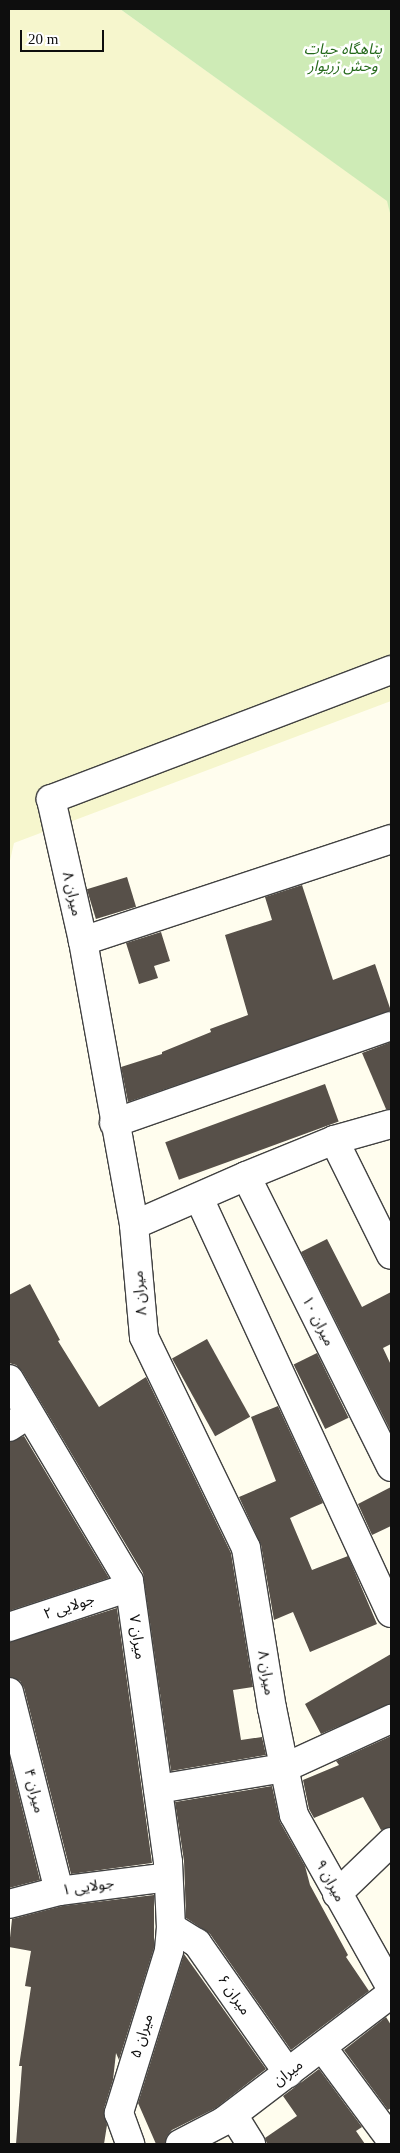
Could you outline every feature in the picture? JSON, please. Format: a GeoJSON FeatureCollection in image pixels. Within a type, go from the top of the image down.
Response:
{"type":"FeatureCollection","features":[{"type":"Feature","properties":{"kind":"street","name":"میران ۸"},"geometry":{"type":"LineString","coordinates":[[284,1768],[246,1548],[144,1337],[134,1226],[114,1123],[83,941],[51,799],[391,670]]}},
{"type":"Feature","properties":{"kind":"street"},"geometry":{"type":"LineString","coordinates":[[83,941],[391,839]]}},
{"type":"Feature","properties":{"kind":"street"},"geometry":{"type":"LineString","coordinates":[[114,1123],[391,1026]]}},
{"type":"Feature","properties":{"kind":"street"},"geometry":{"type":"LineString","coordinates":[[134,1226],[246,1176],[334,1140],[391,1124]]}},
{"type":"Feature","properties":{"kind":"street"},"geometry":{"type":"LineString","coordinates":[[334,1140],[391,1255]]}},
{"type":"Feature","properties":{"kind":"street","name":"میران ۱۰"},"geometry":{"type":"LineString","coordinates":[[246,1176],[391,1466]]}},
{"type":"Feature","properties":{"kind":"street"},"geometry":{"type":"LineString","coordinates":[[199,1198],[391,1613]]}},
{"type":"Feature","properties":{"kind":"street","name":"میران ۷"},"geometry":{"type":"LineString","coordinates":[[9,1379],[19,1420],[129,1581],[158,1789],[168,1877],[171,1927]]}},
{"type":"Feature","properties":{"kind":"street","name":"جولایی ۲"},"geometry":{"type":"LineString","coordinates":[[9,1628],[130,1587]]}},
{"type":"Feature","properties":{"kind":"street","name":"میران ۴"},"geometry":{"type":"LineString","coordinates":[[9,1692],[59,1891]]}},
{"type":"Feature","properties":{"kind":"street"},"geometry":{"type":"LineString","coordinates":[[158,1789],[284,1768],[391,1719]]}},
{"type":"Feature","properties":{"kind":"street","name":"میران ۹"},"geometry":{"type":"LineString","coordinates":[[284,1768],[294,1815],[391,1988]]}},
{"type":"Feature","properties":{"kind":"street"},"geometry":{"type":"LineString","coordinates":[[337,1894],[391,1842]]}},
{"type":"Feature","properties":{"kind":"street","name":"جولایی ۱"},"geometry":{"type":"LineString","coordinates":[[9,1904],[59,1891],[168,1877]]}},
{"type":"Feature","properties":{"kind":"street","name":"میران ۶"},"geometry":{"type":"LineString","coordinates":[[171,1927],[197,1943],[288,2072]]}},
{"type":"Feature","properties":{"kind":"street","name":"میران ۵"},"geometry":{"type":"LineString","coordinates":[[130,2144],[119,2113],[169,1951],[171,1927]]}},
{"type":"Feature","properties":{"kind":"street","name":"میران"},"geometry":{"type":"LineString","coordinates":[[180,2144],[224,2122],[391,1994]]}},
{"type":"Feature","properties":{"kind":"street"},"geometry":{"type":"LineString","coordinates":[[322,2047],[391,2140]]}},
{"type":"Feature","properties":{"kind":"street"},"geometry":{"type":"LineString","coordinates":[[233,2115],[251,2144]]}},
{"type":"Feature","properties":{"kind":"green space"},"geometry":{"type":"Polygon","coordinates":[[[9,9],[120,9],[388,201],[391,217],[391,701],[14,843],[9,865],[9,9]]]}},
{"type":"Feature","properties":{"kind":"green space","name":"پناهگاه حیات وحش زریوار"},"geometry":{"type":"Polygon","coordinates":[[[120,9],[391,9],[391,217],[387,201],[120,9]]]}},
{"type":"Feature","properties":{"kind":"building"},"geometry":{"type":"Polygon","coordinates":[[[127,877],[136,907],[96,919],[87,889],[127,877]]]}},
{"type":"Feature","properties":{"kind":"building"},"geometry":{"type":"Polygon","coordinates":[[[302,885],[333,980],[375,964],[391,1011],[128,1102],[121,1067],[162,1054],[162,1052],[211,1032],[210,1029],[248,1015],[225,935],[272,920],[265,897],[302,885]]]}},
{"type":"Feature","properties":{"kind":"building"},"geometry":{"type":"Polygon","coordinates":[[[161,932],[170,961],[154,966],[158,978],[139,984],[126,943],[161,932]]]}},
{"type":"Feature","properties":{"kind":"building"},"geometry":{"type":"Polygon","coordinates":[[[391,1042],[391,1109],[386,1109],[362,1053],[391,1042]]]}},
{"type":"Feature","properties":{"kind":"building"},"geometry":{"type":"Polygon","coordinates":[[[325,1084],[339,1122],[179,1180],[165,1142],[325,1084]]]}},
{"type":"Feature","properties":{"kind":"building"},"geometry":{"type":"Polygon","coordinates":[[[327,1239],[362,1307],[391,1292],[391,1344],[383,1348],[391,1365],[391,1432],[301,1252],[327,1239]]]}},
{"type":"Feature","properties":{"kind":"building"},"geometry":{"type":"Polygon","coordinates":[[[30,1284],[60,1340],[58,1341],[99,1407],[146,1377],[231,1553],[253,1687],[233,1690],[241,1740],[262,1737],[266,1755],[171,1771],[143,1573],[22,1371],[16,1365],[9,1363],[9,1295],[30,1284]]]}},
{"type":"Feature","properties":{"kind":"building"},"geometry":{"type":"Polygon","coordinates":[[[207,1339],[250,1417],[215,1436],[172,1358],[207,1339]]]}},
{"type":"Feature","properties":{"kind":"building"},"geometry":{"type":"Polygon","coordinates":[[[317,1353],[349,1418],[325,1429],[294,1364],[317,1353]]]}},
{"type":"Feature","properties":{"kind":"building"},"geometry":{"type":"Polygon","coordinates":[[[278,1406],[323,1503],[290,1518],[312,1570],[348,1556],[377,1624],[310,1652],[293,1612],[274,1620],[261,1545],[239,1497],[276,1481],[251,1417],[278,1406]]]}},
{"type":"Feature","properties":{"kind":"building"},"geometry":{"type":"Polygon","coordinates":[[[24,1436],[109,1578],[9,1611],[9,1442],[24,1436]]]}},
{"type":"Feature","properties":{"kind":"building"},"geometry":{"type":"Polygon","coordinates":[[[391,1487],[391,1526],[372,1535],[358,1504],[391,1487]]]}},
{"type":"Feature","properties":{"kind":"building"},"geometry":{"type":"Polygon","coordinates":[[[117,1608],[152,1863],[71,1874],[24,1688],[20,1681],[9,1677],[9,1642],[117,1608]]]}},
{"type":"Feature","properties":{"kind":"building"},"geometry":{"type":"Polygon","coordinates":[[[391,1654],[391,1704],[321,1734],[305,1704],[391,1654]]]}},
{"type":"Feature","properties":{"kind":"building"},"geometry":{"type":"Polygon","coordinates":[[[391,1736],[391,1827],[381,1830],[363,1797],[314,1818],[309,1809],[303,1780],[339,1765],[336,1761],[391,1736]]]}},
{"type":"Feature","properties":{"kind":"building"},"geometry":{"type":"Polygon","coordinates":[[[9,1755],[40,1880],[9,1888],[9,1755]]]}},
{"type":"Feature","properties":{"kind":"building"},"geometry":{"type":"Polygon","coordinates":[[[272,1786],[280,1822],[305,1866],[310,1885],[348,1955],[346,1957],[369,1991],[291,2050],[210,1934],[186,1918],[184,1861],[175,1802],[272,1786]]]}},
{"type":"Feature","properties":{"kind":"building"},"geometry":{"type":"Polygon","coordinates":[[[154,1895],[154,1948],[119,2060],[116,2053],[113,2080],[104,2109],[107,2125],[104,2144],[16,2144],[22,2066],[19,2066],[31,1987],[25,1986],[31,1951],[9,1947],[12,1919],[62,1906],[154,1895]]]}},
{"type":"Feature","properties":{"kind":"building"},"geometry":{"type":"Polygon","coordinates":[[[184,1954],[266,2069],[216,2108],[172,2130],[167,2136],[165,2144],[156,2144],[138,2103],[184,1954]]]}},
{"type":"Feature","properties":{"kind":"building"},"geometry":{"type":"Polygon","coordinates":[[[386,2017],[391,2025],[391,2108],[388,2110],[344,2050],[386,2017]]]}},
{"type":"Feature","properties":{"kind":"building"},"geometry":{"type":"Polygon","coordinates":[[[319,2069],[362,2127],[356,2131],[365,2144],[267,2144],[265,2138],[297,2116],[283,2096],[319,2069]]]}}]}
